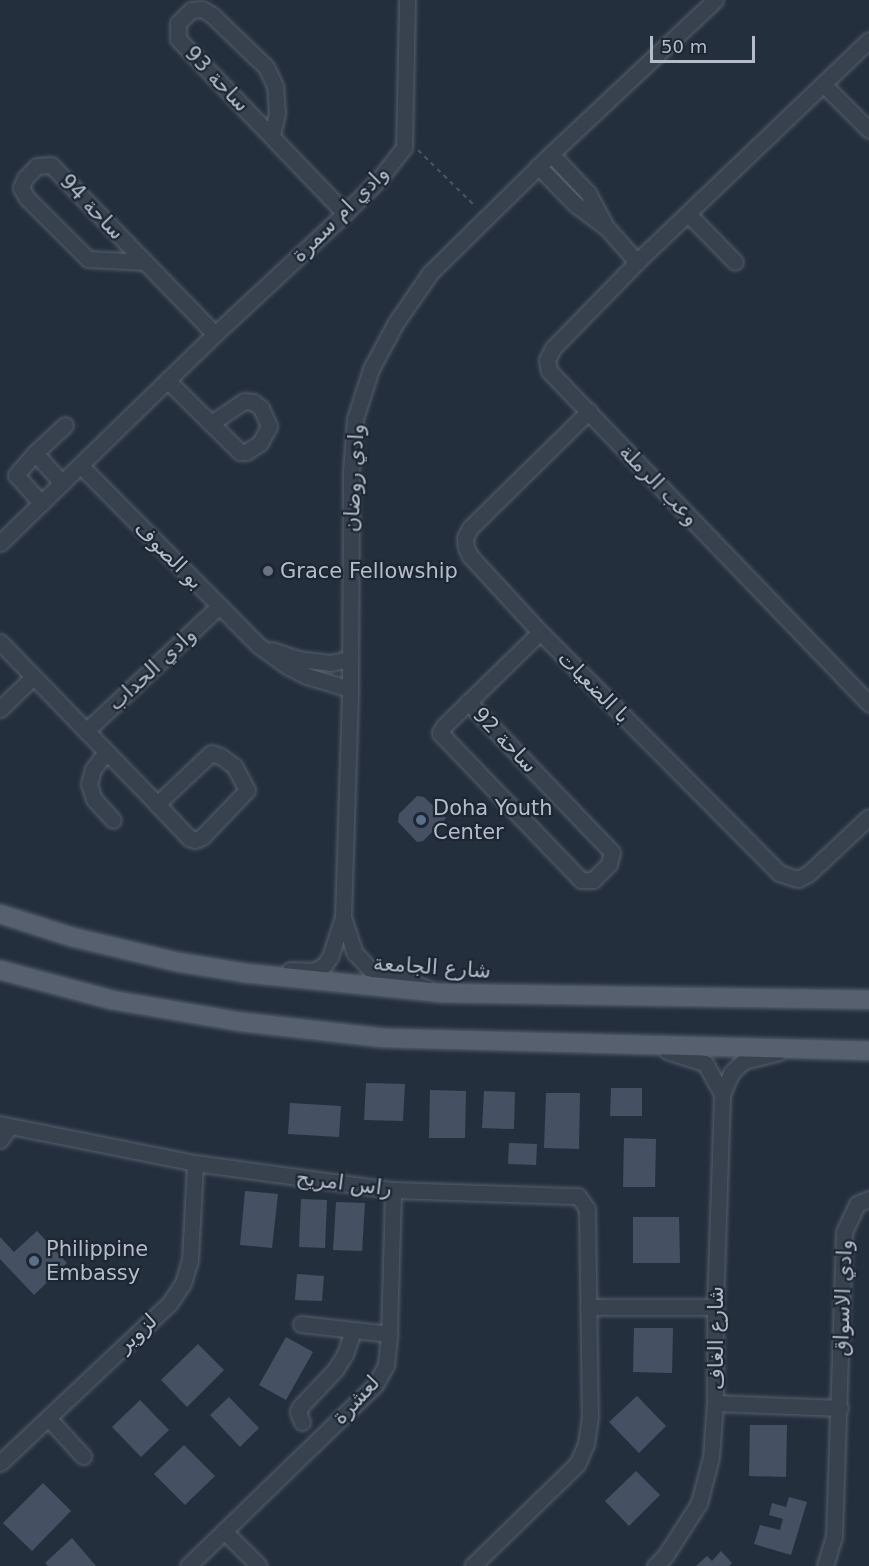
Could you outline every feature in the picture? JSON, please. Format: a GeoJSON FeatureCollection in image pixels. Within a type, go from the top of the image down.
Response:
{"type":"FeatureCollection","features":[{"type":"Feature","properties":{"kind":"main road","name":"شارع الجامعة"},"geometry":{"type":"LineString","coordinates":[[0,914],[72,938],[177,962],[244,973],[440,993],[869,1000]]}},
{"type":"Feature","properties":{"kind":"main road"},"geometry":{"type":"LineString","coordinates":[[0,970],[112,1000],[300,1029],[384,1038],[869,1051]]}},
{"type":"Feature","properties":{"kind":"street","name":"وادي ام سمرة"},"geometry":{"type":"LineString","coordinates":[[0,543],[215,334],[345,213],[380,178],[404,147],[406,138],[407,0]]}},
{"type":"Feature","properties":{"kind":"street","name":"وادي روضان"},"geometry":{"type":"LineString","coordinates":[[244,973],[274,969],[314,971],[324,965],[330,957],[343,917],[350,689],[351,471],[355,419],[371,369],[395,324],[430,273],[538,166],[715,0]]}},
{"type":"Feature","properties":{"kind":"street","name":"ساحة 93"},"geometry":{"type":"LineString","coordinates":[[272,135],[277,113],[275,86],[266,67],[212,15],[202,9],[191,10],[178,23],[178,39],[345,213]]}},
{"type":"Feature","properties":{"kind":"street","name":"وعب الرملة"},"geometry":{"type":"LineString","coordinates":[[869,40],[637,262],[553,348],[547,360],[549,371],[869,704]]}},
{"type":"Feature","properties":{"kind":"street"},"geometry":{"type":"LineString","coordinates":[[823,84],[869,130]]}},
{"type":"Feature","properties":{"kind":"street"},"geometry":{"type":"LineString","coordinates":[[551,154],[588,193],[607,228]]}},
{"type":"Feature","properties":{"kind":"street","name":"ساحة 94"},"geometry":{"type":"LineString","coordinates":[[145,262],[88,259],[27,198],[21,188],[25,178],[37,166],[51,165],[215,334]]}},
{"type":"Feature","properties":{"kind":"street"},"geometry":{"type":"LineString","coordinates":[[538,166],[575,204],[607,228],[637,262]]}},
{"type":"Feature","properties":{"kind":"street"},"geometry":{"type":"LineString","coordinates":[[688,214],[735,262]]}},
{"type":"Feature","properties":{"kind":"street"},"geometry":{"type":"LineString","coordinates":[[167,380],[211,423]]}},
{"type":"Feature","properties":{"kind":"street","name":"با الضعيات"},"geometry":{"type":"LineString","coordinates":[[589,411],[470,528],[465,538],[470,556],[540,632],[779,873],[798,879],[808,874],[869,817]]}},
{"type":"Feature","properties":{"kind":"street"},"geometry":{"type":"LineString","coordinates":[[41,503],[16,475],[35,453],[65,425]]}},
{"type":"Feature","properties":{"kind":"street"},"geometry":{"type":"LineString","coordinates":[[35,453],[62,483]]}},
{"type":"Feature","properties":{"kind":"street","name":"بو الصوف"},"geometry":{"type":"LineString","coordinates":[[80,465],[258,645],[287,666],[307,676],[350,689]]}},
{"type":"Feature","properties":{"kind":"street","name":"وادي الحداب"},"geometry":{"type":"LineString","coordinates":[[86,731],[219,606]]}},
{"type":"Feature","properties":{"kind":"street","name":"ساحة 92"},"geometry":{"type":"LineString","coordinates":[[468,702],[612,852],[609,864],[593,880],[581,880],[444,740],[440,733],[444,726],[468,702],[540,632]]}},
{"type":"Feature","properties":{"kind":"street"},"geometry":{"type":"LineString","coordinates":[[0,642],[33,677],[86,731],[156,804],[189,838],[195,840],[202,837],[247,790],[234,766],[220,756],[211,753],[156,804]]}},
{"type":"Feature","properties":{"kind":"street","name":"بو الصوف"},"geometry":{"type":"LineString","coordinates":[[258,645],[298,659],[330,663],[350,659]]}},
{"type":"Feature","properties":{"kind":"street"},"geometry":{"type":"LineString","coordinates":[[0,709],[33,677]]}},
{"type":"Feature","properties":{"kind":"street"},"geometry":{"type":"LineString","coordinates":[[106,752],[93,769],[89,784],[94,799],[113,820]]}},
{"type":"Feature","properties":{"kind":"street","name":"وادي روضان"},"geometry":{"type":"LineString","coordinates":[[343,917],[355,953],[369,968],[440,993]]}},
{"type":"Feature","properties":{"kind":"street","name":"شارع الغاف"},"geometry":{"type":"LineString","coordinates":[[632,1044],[683,1054],[705,1063],[722,1095]]}},
{"type":"Feature","properties":{"kind":"street","name":"شارع الغاف"},"geometry":{"type":"LineString","coordinates":[[655,1566],[665,1556],[699,1503],[711,1457],[715,1403],[715,1307],[722,1095],[732,1072],[744,1061],[792,1049]]}},
{"type":"Feature","properties":{"kind":"street","name":"راس امريح"},"geometry":{"type":"LineString","coordinates":[[3,1130],[195,1163],[393,1190],[578,1196],[587,1209],[590,1416],[586,1444],[577,1464],[472,1566]]}},
{"type":"Feature","properties":{"kind":"street","name":"لزوير"},"geometry":{"type":"LineString","coordinates":[[0,1463],[169,1304],[183,1283],[190,1260],[195,1163]]}},
{"type":"Feature","properties":{"kind":"street","name":"لعشرة"},"geometry":{"type":"LineString","coordinates":[[188,1566],[375,1385],[386,1365],[393,1190]]}},
{"type":"Feature","properties":{"kind":"street","name":"وادي الاسواق"},"geometry":{"type":"LineString","coordinates":[[825,1566],[834,1537],[844,1232],[858,1204],[869,1199]]}},
{"type":"Feature","properties":{"kind":"street"},"geometry":{"type":"LineString","coordinates":[[588,1307],[715,1307]]}},
{"type":"Feature","properties":{"kind":"street"},"geometry":{"type":"LineString","coordinates":[[301,1324],[389,1334]]}},
{"type":"Feature","properties":{"kind":"street"},"geometry":{"type":"LineString","coordinates":[[302,1422],[299,1418],[300,1407],[334,1370],[345,1354],[353,1331]]}},
{"type":"Feature","properties":{"kind":"street"},"geometry":{"type":"LineString","coordinates":[[715,1403],[840,1408]]}},
{"type":"Feature","properties":{"kind":"street"},"geometry":{"type":"LineString","coordinates":[[48,1418],[84,1456]]}},
{"type":"Feature","properties":{"kind":"street"},"geometry":{"type":"LineString","coordinates":[[224,1531],[259,1566]]}},
{"type":"Feature","properties":{"kind":"path"},"geometry":{"type":"LineString","coordinates":[[406,138],[487,217]]}},
{"type":"Feature","properties":{"kind":"building","name":"Doha Youth Center"},"geometry":{"type":"Polygon","coordinates":[[[417,796],[424,797],[446,818],[423,841],[417,842],[398,822],[399,814],[417,796]]]}},
{"type":"Feature","properties":{"kind":"building"},"geometry":{"type":"Polygon","coordinates":[[[366,1083],[405,1084],[403,1121],[364,1120],[366,1083]]]}},
{"type":"Feature","properties":{"kind":"building"},"geometry":{"type":"Polygon","coordinates":[[[611,1088],[642,1088],[642,1116],[610,1116],[611,1088]]]}},
{"type":"Feature","properties":{"kind":"building"},"geometry":{"type":"Polygon","coordinates":[[[430,1090],[466,1091],[465,1138],[429,1138],[430,1090]]]}},
{"type":"Feature","properties":{"kind":"building"},"geometry":{"type":"Polygon","coordinates":[[[484,1091],[515,1092],[514,1129],[482,1128],[484,1091]]]}},
{"type":"Feature","properties":{"kind":"building"},"geometry":{"type":"Polygon","coordinates":[[[546,1093],[580,1093],[579,1149],[544,1148],[546,1093]]]}},
{"type":"Feature","properties":{"kind":"building"},"geometry":{"type":"Polygon","coordinates":[[[290,1103],[341,1106],[339,1137],[288,1134],[290,1103]]]}},
{"type":"Feature","properties":{"kind":"building"},"geometry":{"type":"Polygon","coordinates":[[[624,1138],[656,1139],[655,1187],[623,1187],[624,1138]]]}},
{"type":"Feature","properties":{"kind":"building"},"geometry":{"type":"Polygon","coordinates":[[[509,1143],[537,1144],[536,1165],[508,1164],[509,1143]]]}},
{"type":"Feature","properties":{"kind":"building"},"geometry":{"type":"Polygon","coordinates":[[[245,1191],[278,1194],[272,1248],[240,1245],[245,1191]]]}},
{"type":"Feature","properties":{"kind":"building"},"geometry":{"type":"Polygon","coordinates":[[[301,1199],[327,1200],[325,1248],[299,1247],[301,1199]]]}},
{"type":"Feature","properties":{"kind":"building"},"geometry":{"type":"Polygon","coordinates":[[[336,1202],[365,1203],[362,1251],[333,1250],[336,1202]]]}},
{"type":"Feature","properties":{"kind":"building"},"geometry":{"type":"Polygon","coordinates":[[[633,1217],[679,1217],[680,1263],[633,1263],[633,1217]]]}},
{"type":"Feature","properties":{"kind":"building","name":"Philippine Embassy"},"geometry":{"type":"Polygon","coordinates":[[[37,1231],[67,1263],[34,1295],[0,1259],[0,1237],[14,1252],[37,1231]]]}},
{"type":"Feature","properties":{"kind":"building"},"geometry":{"type":"Polygon","coordinates":[[[297,1274],[324,1276],[322,1301],[295,1300],[297,1274]]]}},
{"type":"Feature","properties":{"kind":"building"},"geometry":{"type":"Polygon","coordinates":[[[634,1328],[673,1328],[672,1373],[633,1372],[634,1328]]]}},
{"type":"Feature","properties":{"kind":"building"},"geometry":{"type":"Polygon","coordinates":[[[286,1337],[313,1352],[286,1400],[259,1385],[286,1337]]]}},
{"type":"Feature","properties":{"kind":"building"},"geometry":{"type":"Polygon","coordinates":[[[198,1344],[224,1370],[187,1407],[161,1380],[198,1344]]]}},
{"type":"Feature","properties":{"kind":"building"},"geometry":{"type":"Polygon","coordinates":[[[637,1396],[666,1426],[639,1453],[609,1422],[637,1396]]]}},
{"type":"Feature","properties":{"kind":"building"},"geometry":{"type":"Polygon","coordinates":[[[229,1397],[259,1428],[240,1447],[210,1415],[229,1397]]]}},
{"type":"Feature","properties":{"kind":"building"},"geometry":{"type":"Polygon","coordinates":[[[140,1400],[169,1430],[141,1457],[112,1427],[140,1400]]]}},
{"type":"Feature","properties":{"kind":"building"},"geometry":{"type":"Polygon","coordinates":[[[750,1425],[787,1425],[786,1477],[749,1476],[750,1425]]]}},
{"type":"Feature","properties":{"kind":"building"},"geometry":{"type":"Polygon","coordinates":[[[184,1445],[215,1476],[185,1505],[154,1474],[184,1445]]]}},
{"type":"Feature","properties":{"kind":"building"},"geometry":{"type":"Polygon","coordinates":[[[636,1471],[660,1495],[629,1526],[605,1501],[636,1471]]]}},
{"type":"Feature","properties":{"kind":"building"},"geometry":{"type":"Polygon","coordinates":[[[43,1483],[71,1511],[32,1551],[3,1523],[43,1483]]]}},
{"type":"Feature","properties":{"kind":"building"},"geometry":{"type":"Polygon","coordinates":[[[789,1497],[807,1502],[791,1555],[754,1544],[760,1525],[780,1530],[783,1519],[769,1515],[772,1503],[786,1507],[789,1497]]]}},
{"type":"Feature","properties":{"kind":"building"},"geometry":{"type":"Polygon","coordinates":[[[72,1538],[96,1566],[48,1566],[45,1563],[72,1538]]]}},
{"type":"Feature","properties":{"kind":"building"},"geometry":{"type":"Polygon","coordinates":[[[721,1551],[732,1563],[729,1566],[696,1566],[707,1556],[712,1561],[721,1551]]]}},
{"type":"Feature","properties":{"kind":"place","name":"Grace Fellowship"},"geometry":{"type":"Point","coordinates":[268,571]}},
{"type":"Feature","properties":{"kind":"place","name":"Doha Youth Center"},"geometry":{"type":"Point","coordinates":[421,820]}},
{"type":"Feature","properties":{"kind":"place","name":"Philippine Embassy"},"geometry":{"type":"Point","coordinates":[34,1261]}}]}
